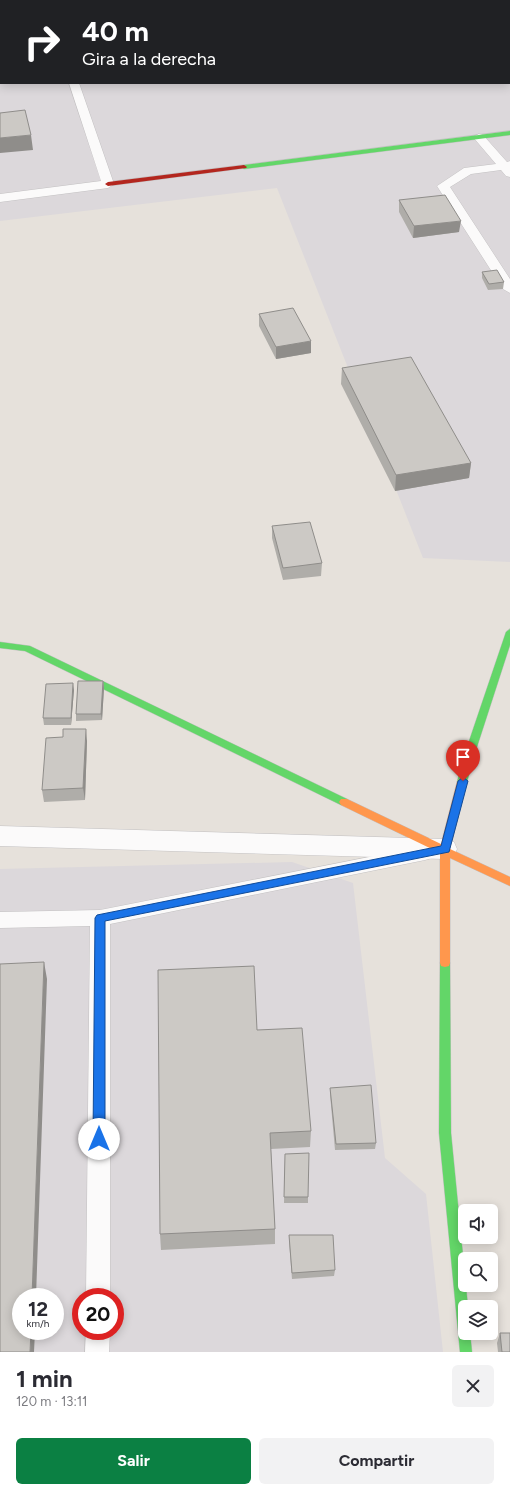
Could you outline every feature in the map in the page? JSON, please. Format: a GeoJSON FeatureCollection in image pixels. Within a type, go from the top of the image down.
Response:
{"type":"FeatureCollection","features":[{"type":"Feature","properties":{"kind":"street"},"geometry":{"type":"LineString","coordinates":[[108,184],[510,133]]}},
{"type":"Feature","properties":{"kind":"street"},"geometry":{"type":"LineString","coordinates":[[466,1352],[445,1133],[445,849],[470,753],[510,632]]}},
{"type":"Feature","properties":{"kind":"street"},"geometry":{"type":"LineString","coordinates":[[0,645],[27,648],[445,849],[510,882]]}},
{"type":"Feature","properties":{"kind":"street"},"geometry":{"type":"LineString","coordinates":[[0,836],[445,849]]}},
{"type":"Feature","properties":{"kind":"lane"},"geometry":{"type":"LineString","coordinates":[[0,198],[108,184],[74,84]]}},
{"type":"Feature","properties":{"kind":"lane"},"geometry":{"type":"LineString","coordinates":[[479,137],[508,168]]}},
{"type":"Feature","properties":{"kind":"lane"},"geometry":{"type":"LineString","coordinates":[[508,168],[468,171],[442,186],[510,289]]}},
{"type":"Feature","properties":{"kind":"lane"},"geometry":{"type":"LineString","coordinates":[[0,920],[100,918],[445,849]]}},
{"type":"Feature","properties":{"kind":"lane"},"geometry":{"type":"LineString","coordinates":[[98,1288],[100,918]]}},
{"type":"Feature","properties":{"kind":"lane"},"geometry":{"type":"LineString","coordinates":[[97,1352],[98,1340]]}},
{"type":"Feature","properties":{"kind":"shaded area"},"geometry":{"type":"Polygon","coordinates":[[[0,84],[510,84],[510,562],[423,558],[277,188],[0,221],[0,84]]]}},
{"type":"Feature","properties":{"kind":"shaded area"},"geometry":{"type":"Polygon","coordinates":[[[292,862],[353,883],[385,1158],[426,1194],[443,1352],[0,1352],[0,869],[292,862]]]}},
{"type":"Feature","properties":{"kind":"building"},"geometry":{"type":"Polygon","coordinates":[[[25,110],[31,135],[0,138],[0,113],[25,110]]]}},
{"type":"Feature","properties":{"kind":"building"},"geometry":{"type":"Polygon","coordinates":[[[445,195],[461,221],[414,226],[399,200],[445,195]]]}},
{"type":"Feature","properties":{"kind":"building"},"geometry":{"type":"Polygon","coordinates":[[[497,270],[504,282],[489,284],[482,272],[497,270]]]}},
{"type":"Feature","properties":{"kind":"building"},"geometry":{"type":"Polygon","coordinates":[[[293,308],[311,341],[276,347],[259,314],[293,308]]]}},
{"type":"Feature","properties":{"kind":"building"},"geometry":{"type":"Polygon","coordinates":[[[411,357],[471,463],[396,475],[342,368],[411,357]]]}},
{"type":"Feature","properties":{"kind":"building"},"geometry":{"type":"Polygon","coordinates":[[[310,522],[322,563],[283,568],[272,526],[310,522]]]}},
{"type":"Feature","properties":{"kind":"building"},"geometry":{"type":"Polygon","coordinates":[[[78,681],[103,681],[101,714],[76,714],[78,681]]]}},
{"type":"Feature","properties":{"kind":"building"},"geometry":{"type":"Polygon","coordinates":[[[73,683],[71,718],[43,718],[46,684],[73,683]]]}},
{"type":"Feature","properties":{"kind":"building"},"geometry":{"type":"Polygon","coordinates":[[[63,729],[86,729],[83,788],[42,790],[46,738],[63,737],[63,729]]]}},
{"type":"Feature","properties":{"kind":"building"},"geometry":{"type":"Polygon","coordinates":[[[44,962],[32,1288],[12,1288],[12,1340],[31,1340],[30,1352],[0,1352],[0,964],[44,962]]]}},
{"type":"Feature","properties":{"kind":"building"},"geometry":{"type":"Polygon","coordinates":[[[254,966],[257,1030],[302,1028],[311,1131],[270,1133],[275,1229],[160,1234],[158,970],[254,966]]]}},
{"type":"Feature","properties":{"kind":"building"},"geometry":{"type":"Polygon","coordinates":[[[371,1085],[376,1143],[336,1144],[330,1088],[371,1085]]]}},
{"type":"Feature","properties":{"kind":"building"},"geometry":{"type":"Polygon","coordinates":[[[309,1153],[308,1197],[284,1197],[285,1154],[309,1153]]]}},
{"type":"Feature","properties":{"kind":"building"},"geometry":{"type":"Polygon","coordinates":[[[289,1235],[333,1235],[335,1270],[292,1273],[289,1235]]]}},
{"type":"Feature","properties":{"kind":"building"},"geometry":{"type":"Polygon","coordinates":[[[500,1333],[510,1333],[510,1352],[502,1352],[500,1333]]]}},
{"type":"Feature","properties":{"kind":"traffic: fast"},"geometry":{"type":"LineString","coordinates":[[244,167],[510,133]]}},
{"type":"Feature","properties":{"kind":"traffic: fast"},"geometry":{"type":"LineString","coordinates":[[462,782],[470,753],[510,632]]}},
{"type":"Feature","properties":{"kind":"traffic: fast"},"geometry":{"type":"LineString","coordinates":[[0,645],[27,648],[344,802]]}},
{"type":"Feature","properties":{"kind":"traffic: fast"},"geometry":{"type":"LineString","coordinates":[[445,963],[445,1133],[466,1352]]}},
{"type":"Feature","properties":{"kind":"traffic: slow"},"geometry":{"type":"LineString","coordinates":[[445,963],[445,849],[462,782]]}},
{"type":"Feature","properties":{"kind":"traffic: slow"},"geometry":{"type":"LineString","coordinates":[[344,802],[510,882]]}},
{"type":"Feature","properties":{"kind":"traffic: jam"},"geometry":{"type":"LineString","coordinates":[[108,184],[244,167]]}},
{"type":"Feature","properties":{"kind":"route"},"geometry":{"type":"LineString","coordinates":[[99,1139],[100,918],[445,849],[463,781]]}}]}
